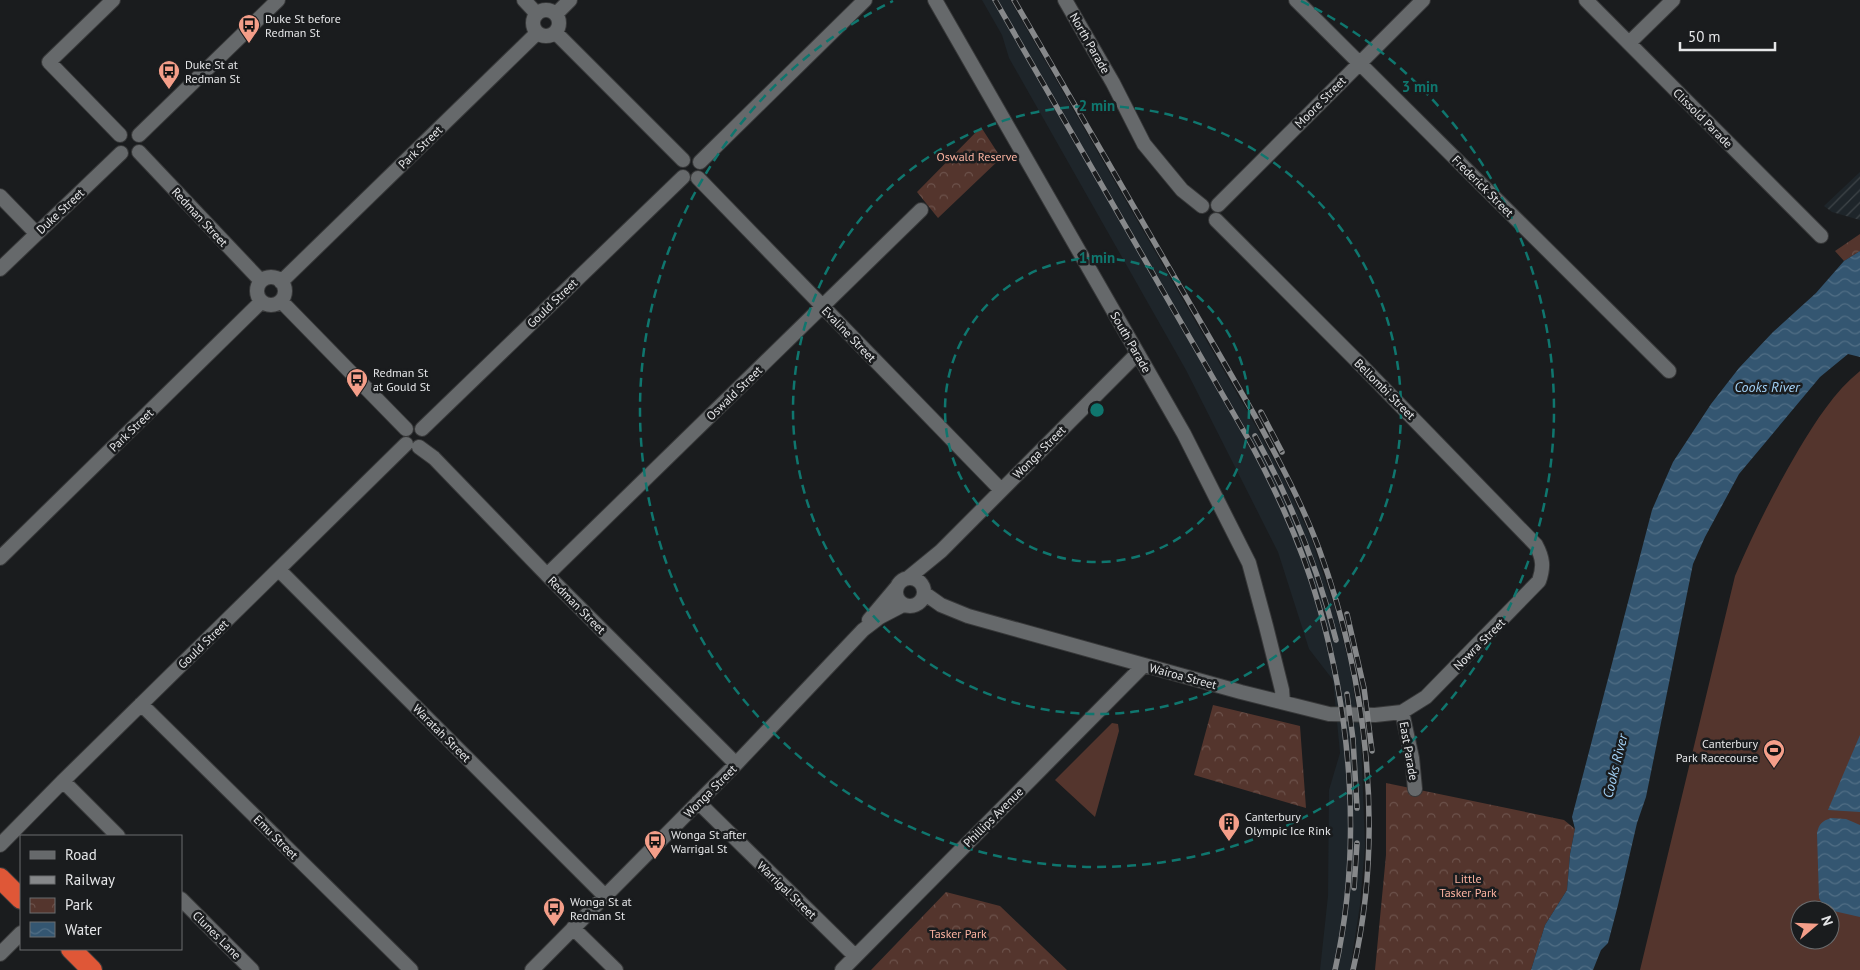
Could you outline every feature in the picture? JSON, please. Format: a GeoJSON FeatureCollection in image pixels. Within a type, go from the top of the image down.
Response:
{"type":"FeatureCollection","features":[{"type":"Feature","properties":{"kind":"highway"},"geometry":{"type":"LineString","coordinates":[[0,878],[20,898]]}},
{"type":"Feature","properties":{"kind":"highway"},"geometry":{"type":"LineString","coordinates":[[72,950],[92,970]]}},
{"type":"Feature","properties":{"kind":"street"},"geometry":{"type":"LineString","coordinates":[[113,0],[49,62],[120,135]]}},
{"type":"Feature","properties":{"kind":"street"},"geometry":{"type":"LineString","coordinates":[[139,135],[278,0]]}},
{"type":"Feature","properties":{"kind":"street"},"geometry":{"type":"LineString","coordinates":[[524,0],[537,14]]}},
{"type":"Feature","properties":{"kind":"street"},"geometry":{"type":"LineString","coordinates":[[556,14],[570,0]]}},
{"type":"Feature","properties":{"kind":"street"},"geometry":{"type":"LineString","coordinates":[[700,162],[865,0]]}},
{"type":"Feature","properties":{"kind":"street","name":"South Parade"},"geometry":{"type":"LineString","coordinates":[[935,0],[1184,434],[1249,564],[1282,690],[1283,702]]}},
{"type":"Feature","properties":{"kind":"street","name":"North Parade"},"geometry":{"type":"LineString","coordinates":[[1065,0],[1113,83],[1144,144],[1182,190],[1202,206]]}},
{"type":"Feature","properties":{"kind":"street","name":"Frederick Street"},"geometry":{"type":"LineString","coordinates":[[1296,0],[1669,371]]}},
{"type":"Feature","properties":{"kind":"street","name":"Moore Street"},"geometry":{"type":"LineString","coordinates":[[1218,205],[1423,0]]}},
{"type":"Feature","properties":{"kind":"street","name":"Clissold Parade"},"geometry":{"type":"LineString","coordinates":[[1586,0],[1821,236]]}},
{"type":"Feature","properties":{"kind":"street"},"geometry":{"type":"LineString","coordinates":[[1629,43],[1673,0]]}},
{"type":"Feature","properties":{"kind":"street"},"geometry":{"type":"LineString","coordinates":[[544,10],[552,11],[556,14],[560,25],[556,33],[548,37],[537,32],[533,22],[537,14],[544,10]]}},
{"type":"Feature","properties":{"kind":"street","name":"Park Street"},"geometry":{"type":"LineString","coordinates":[[281,282],[537,32]]}},
{"type":"Feature","properties":{"kind":"street"},"geometry":{"type":"LineString","coordinates":[[556,33],[683,160]]}},
{"type":"Feature","properties":{"kind":"street"},"geometry":{"type":"LineString","coordinates":[[128,131],[139,135],[142,146],[139,152],[128,157],[121,153],[117,146],[120,135],[128,131]]}},
{"type":"Feature","properties":{"kind":"street","name":"Redman Street"},"geometry":{"type":"LineString","coordinates":[[139,152],[261,281]]}},
{"type":"Feature","properties":{"kind":"street","name":"Duke Street"},"geometry":{"type":"LineString","coordinates":[[0,269],[121,153]]}},
{"type":"Feature","properties":{"kind":"street"},"geometry":{"type":"LineString","coordinates":[[694,157],[700,162],[702,172],[698,178],[690,180],[683,177],[679,170],[683,160],[694,157]]}},
{"type":"Feature","properties":{"kind":"street","name":"Gould Street"},"geometry":{"type":"LineString","coordinates":[[422,429],[683,177]]}},
{"type":"Feature","properties":{"kind":"street","name":"Evaline Street"},"geometry":{"type":"LineString","coordinates":[[698,178],[1001,490]]}},
{"type":"Feature","properties":{"kind":"street"},"geometry":{"type":"LineString","coordinates":[[0,196],[36,233]]}},
{"type":"Feature","properties":{"kind":"street"},"geometry":{"type":"LineString","coordinates":[[1211,201],[1218,205],[1221,211],[1216,220],[1208,221],[1203,217],[1201,213],[1202,206],[1211,201]]}},
{"type":"Feature","properties":{"kind":"street","name":"Oswald Street"},"geometry":{"type":"LineString","coordinates":[[547,575],[921,210]]}},
{"type":"Feature","properties":{"kind":"street","name":"Bellombi Street"},"geometry":{"type":"LineString","coordinates":[[1216,220],[1511,517],[1536,545],[1541,554],[1543,565]]}},
{"type":"Feature","properties":{"kind":"street"},"geometry":{"type":"LineString","coordinates":[[274,277],[281,282],[285,290],[281,301],[270,305],[261,302],[258,298],[257,289],[261,281],[274,277]]}},
{"type":"Feature","properties":{"kind":"street"},"geometry":{"type":"LineString","coordinates":[[281,301],[406,429]]}},
{"type":"Feature","properties":{"kind":"street","name":"Park Street"},"geometry":{"type":"LineString","coordinates":[[0,558],[261,302]]}},
{"type":"Feature","properties":{"kind":"street","name":"Wonga Street"},"geometry":{"type":"LineString","coordinates":[[917,585],[940,551],[1137,354]]}},
{"type":"Feature","properties":{"kind":"street"},"geometry":{"type":"LineString","coordinates":[[412,426],[422,429],[425,437],[424,443],[412,446],[403,435],[406,429],[412,426]]}},
{"type":"Feature","properties":{"kind":"street","name":"Redman Street"},"geometry":{"type":"LineString","coordinates":[[412,446],[434,458],[547,575],[736,764]]}},
{"type":"Feature","properties":{"kind":"street","name":"Gould Street"},"geometry":{"type":"LineString","coordinates":[[0,845],[279,570],[412,446]]}},
{"type":"Feature","properties":{"kind":"street","name":"Nowra Street"},"geometry":{"type":"LineString","coordinates":[[1402,712],[1426,697],[1531,591],[1539,581],[1543,565]]}},
{"type":"Feature","properties":{"kind":"street","name":"Waratah Street"},"geometry":{"type":"LineString","coordinates":[[279,570],[606,896]]}},
{"type":"Feature","properties":{"kind":"street"},"geometry":{"type":"LineString","coordinates":[[901,581],[917,585],[920,602],[907,606],[896,598],[896,588],[901,581]]}},
{"type":"Feature","properties":{"kind":"street","name":"Wairoa Street"},"geometry":{"type":"LineString","coordinates":[[917,585],[941,605],[968,616]]}},
{"type":"Feature","properties":{"kind":"street","name":"Wonga Street"},"geometry":{"type":"LineString","coordinates":[[863,630],[872,614],[896,588]]}},
{"type":"Feature","properties":{"kind":"street","name":"Wonga Street"},"geometry":{"type":"LineString","coordinates":[[532,970],[736,764],[863,630],[880,617],[907,606]]}},
{"type":"Feature","properties":{"kind":"street","name":"Wairoa Street"},"geometry":{"type":"LineString","coordinates":[[907,606],[968,616],[1329,714],[1376,715],[1402,712]]}},
{"type":"Feature","properties":{"kind":"street","name":"Phillips Avenue"},"geometry":{"type":"LineString","coordinates":[[842,970],[1144,665]]}},
{"type":"Feature","properties":{"kind":"street","name":"Emu Street"},"geometry":{"type":"LineString","coordinates":[[142,704],[411,970]]}},
{"type":"Feature","properties":{"kind":"street","name":"East Parade"},"geometry":{"type":"LineString","coordinates":[[1402,712],[1415,789]]}},
{"type":"Feature","properties":{"kind":"street"},"geometry":{"type":"LineString","coordinates":[[63,781],[117,835]]}},
{"type":"Feature","properties":{"kind":"street","name":"Warrigal Street"},"geometry":{"type":"LineString","coordinates":[[698,802],[855,956]]}},
{"type":"Feature","properties":{"kind":"street","name":"Clunes Lane"},"geometry":{"type":"LineString","coordinates":[[182,900],[252,970]]}},
{"type":"Feature","properties":{"kind":"street"},"geometry":{"type":"LineString","coordinates":[[573,928],[616,970]]}},
{"type":"Feature","properties":{"kind":"street"},"geometry":{"type":"LineString","coordinates":[[0,954],[20,934]]}},
{"type":"Feature","properties":{"kind":"shaded area"},"geometry":{"type":"Polygon","coordinates":[[[982,0],[1010,0],[1258,430],[1287,485],[1311,538],[1336,612],[1350,667],[1361,738],[1365,846],[1360,905],[1350,970],[1320,970],[1328,896],[1329,790],[1340,753],[1333,680],[1309,649],[1278,552],[1186,370],[1009,58],[1002,35],[982,0]]]}},
{"type":"Feature","properties":{"kind":"shaded area"},"geometry":{"type":"Polygon","coordinates":[[[1860,172],[1860,220],[1832,212],[1824,206],[1860,172]]]}},
{"type":"Feature","properties":{"kind":"green space","name":"Oswald Reserve"},"geometry":{"type":"Polygon","coordinates":[[[981,127],[1001,158],[938,218],[917,192],[981,127]]]}},
{"type":"Feature","properties":{"kind":"green space"},"geometry":{"type":"Polygon","coordinates":[[[1860,234],[1860,251],[1844,261],[1835,251],[1860,234]]]}},
{"type":"Feature","properties":{"kind":"green space","name":"Canterbury Park Racecourse"},"geometry":{"type":"Polygon","coordinates":[[[1860,371],[1860,970],[1640,970],[1735,576],[1781,480],[1812,428],[1842,388],[1860,371]]]}},
{"type":"Feature","properties":{"kind":"green space"},"geometry":{"type":"Polygon","coordinates":[[[1213,705],[1300,726],[1306,808],[1194,775],[1213,705]]]}},
{"type":"Feature","properties":{"kind":"green space"},"geometry":{"type":"Polygon","coordinates":[[[1112,723],[1118,724],[1119,731],[1095,817],[1055,780],[1112,723]]]}},
{"type":"Feature","properties":{"kind":"green space","name":"Little Tasker Park"},"geometry":{"type":"Polygon","coordinates":[[[1386,783],[1564,820],[1575,829],[1570,854],[1567,890],[1545,925],[1531,970],[1375,970],[1386,855],[1386,783]]]}},
{"type":"Feature","properties":{"kind":"green space","name":"Tasker Park"},"geometry":{"type":"Polygon","coordinates":[[[946,892],[1000,906],[1067,970],[871,970],[946,892]]]}},
{"type":"Feature","properties":{"kind":"water","name":"Cooks River"},"geometry":{"type":"Polygon","coordinates":[[[1860,251],[1860,357],[1848,354],[1820,377],[1739,474],[1705,537],[1693,564],[1646,797],[1637,823],[1608,943],[1601,950],[1593,970],[1531,970],[1545,925],[1567,890],[1570,854],[1575,829],[1572,817],[1652,510],[1673,462],[1711,404],[1739,368],[1773,332],[1816,293],[1844,261],[1860,251]]]}},
{"type":"Feature","properties":{"kind":"water"},"geometry":{"type":"Polygon","coordinates":[[[1860,735],[1860,812],[1828,810],[1860,735]]]}},
{"type":"Feature","properties":{"kind":"water"},"geometry":{"type":"Polygon","coordinates":[[[1831,818],[1846,819],[1860,825],[1860,917],[1840,912],[1840,900],[1820,900],[1819,898],[1817,833],[1821,823],[1831,818]]]}},
{"type":"Feature","properties":{"kind":"railway"},"geometry":{"type":"LineString","coordinates":[[995,0],[1250,442],[1280,501],[1298,542],[1313,584],[1339,695],[1350,787],[1349,879],[1335,970]]}},
{"type":"Feature","properties":{"kind":"railway"},"geometry":{"type":"LineString","coordinates":[[1014,0],[1255,416],[1297,498],[1319,549],[1336,599],[1349,651],[1359,703],[1366,757],[1369,811],[1368,865],[1363,918],[1353,970]]}},
{"type":"Feature","properties":{"kind":"railway"},"geometry":{"type":"LineString","coordinates":[[1261,412],[1282,452]]}},
{"type":"Feature","properties":{"kind":"railway"},"geometry":{"type":"LineString","coordinates":[[1255,436],[1292,510],[1302,535],[1321,587],[1336,640]]}},
{"type":"Feature","properties":{"kind":"railway"},"geometry":{"type":"LineString","coordinates":[[1347,614],[1364,688],[1372,751]]}},
{"type":"Feature","properties":{"kind":"railway"},"geometry":{"type":"LineString","coordinates":[[1347,694],[1353,739],[1357,808]]}},
{"type":"Feature","properties":{"kind":"railway"},"geometry":{"type":"LineString","coordinates":[[1354,888],[1357,843]]}},
{"type":"Feature","properties":{"kind":"place","name":"Duke St before Redman St"},"geometry":{"type":"Point","coordinates":[249,44]}},
{"type":"Feature","properties":{"kind":"place","name":"Duke St at Redman St"},"geometry":{"type":"Point","coordinates":[169,90]}},
{"type":"Feature","properties":{"kind":"place","name":"Redman St at Gould St"},"geometry":{"type":"Point","coordinates":[357,398]}},
{"type":"Feature","properties":{"kind":"place","name":"Canterbury Park Racecourse"},"geometry":{"type":"Point","coordinates":[1774,769]}},
{"type":"Feature","properties":{"kind":"place","name":"Canterbury Olympic Ice Rink"},"geometry":{"type":"Point","coordinates":[1229,842]}},
{"type":"Feature","properties":{"kind":"place","name":"Wonga St after Warrigal St"},"geometry":{"type":"Point","coordinates":[655,860]}},
{"type":"Feature","properties":{"kind":"place","name":"Wonga St at Redman St"},"geometry":{"type":"Point","coordinates":[554,927]}}]}
